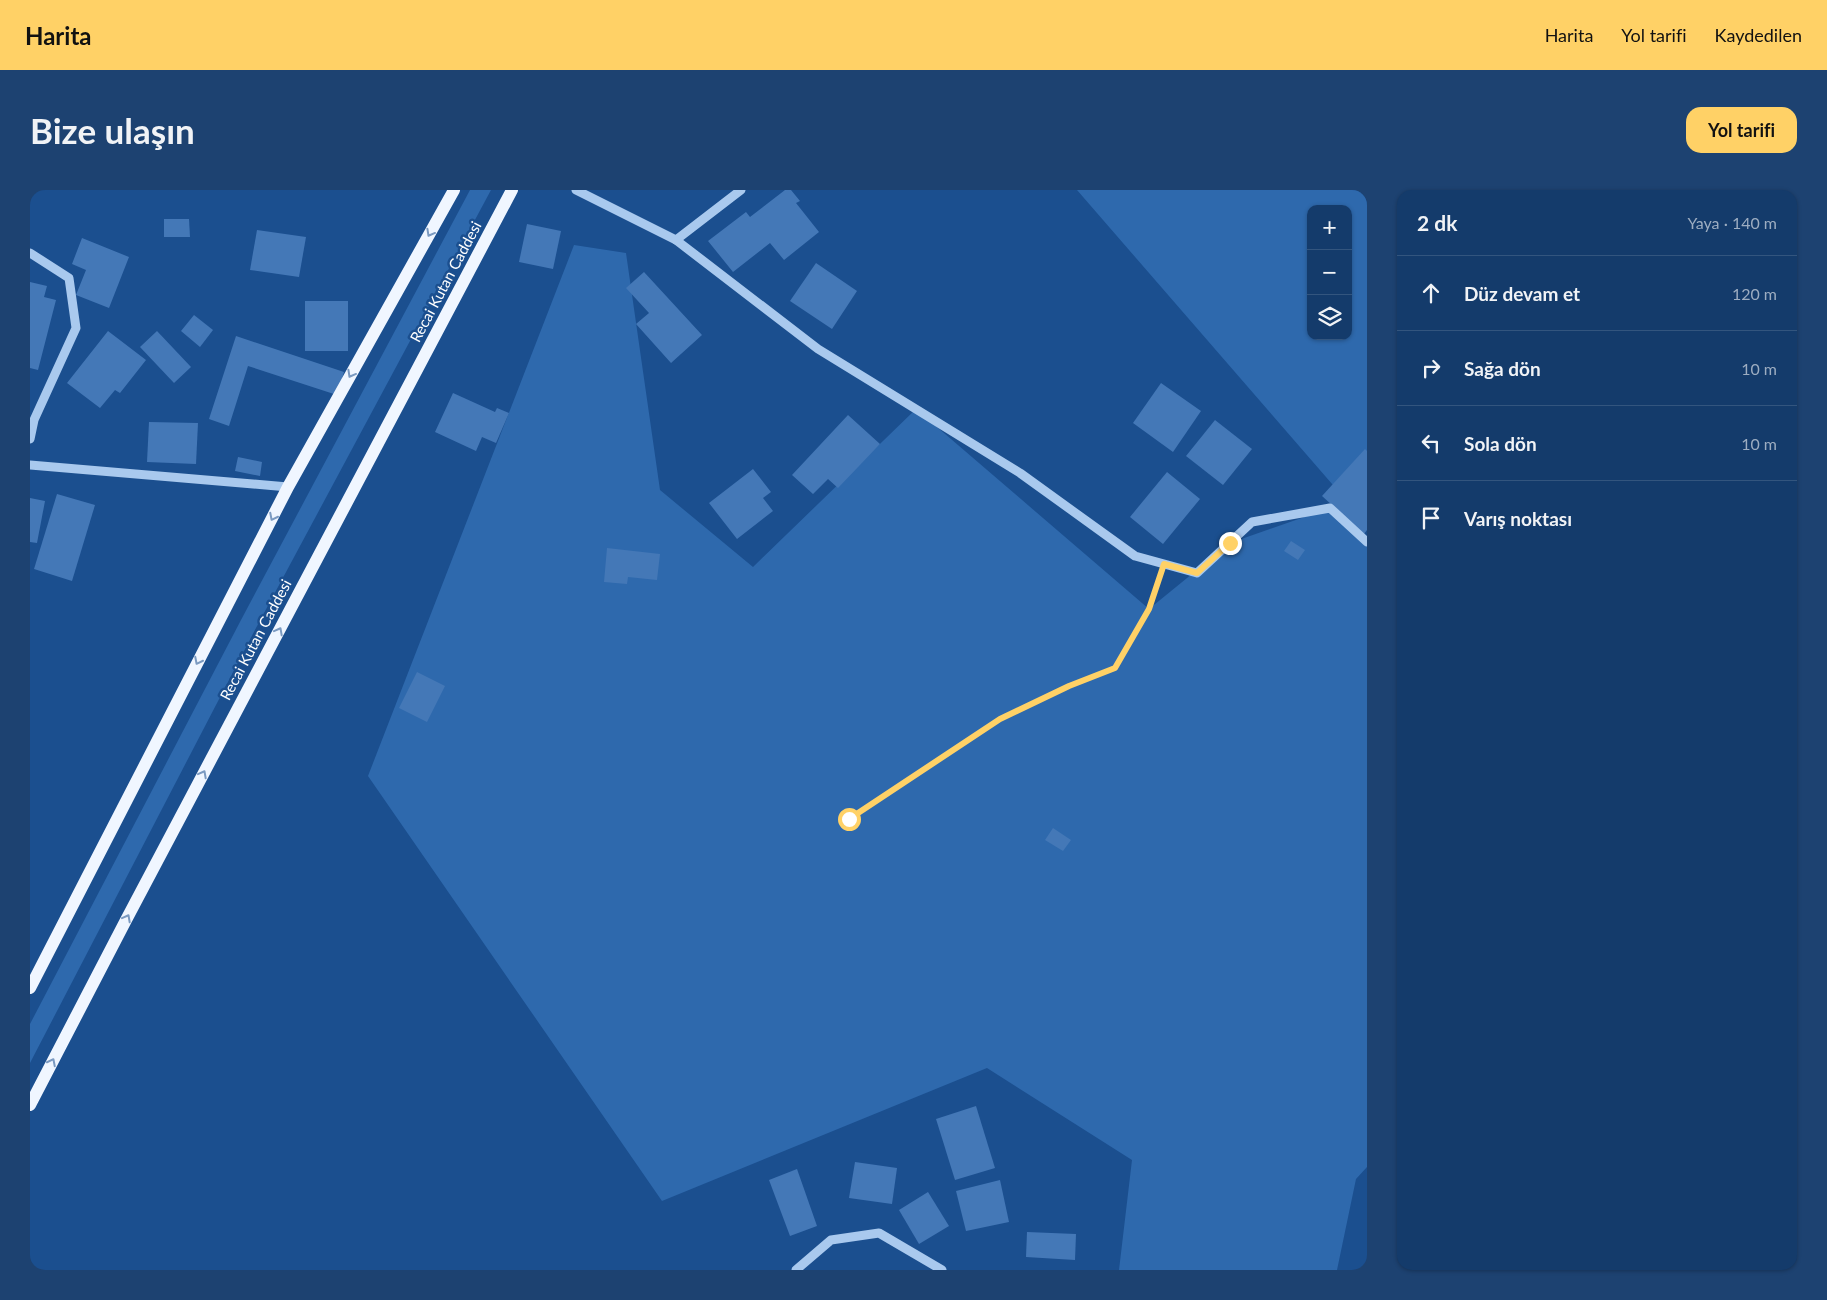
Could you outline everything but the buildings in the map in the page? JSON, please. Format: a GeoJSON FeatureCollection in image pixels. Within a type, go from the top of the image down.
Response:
{"type":"FeatureCollection","features":[{"type":"Feature","properties":{"kind":"main road"},"geometry":{"type":"LineString","coordinates":[[30,988],[288,486],[454,190]]}},
{"type":"Feature","properties":{"kind":"main road","name":"Recai Kutan Caddesi"},"geometry":{"type":"LineString","coordinates":[[30,1105],[512,190]]}},
{"type":"Feature","properties":{"kind":"street"},"geometry":{"type":"LineString","coordinates":[[576,190],[676,240],[818,349],[1020,473],[1135,556],[1197,573],[1252,522],[1330,508],[1367,542]]}},
{"type":"Feature","properties":{"kind":"street"},"geometry":{"type":"LineString","coordinates":[[676,240],[741,190]]}},
{"type":"Feature","properties":{"kind":"street"},"geometry":{"type":"LineString","coordinates":[[30,253],[69,278],[76,328],[34,420],[30,439]]}},
{"type":"Feature","properties":{"kind":"street"},"geometry":{"type":"LineString","coordinates":[[30,465],[288,486]]}},
{"type":"Feature","properties":{"kind":"street"},"geometry":{"type":"LineString","coordinates":[[796,1270],[831,1240],[879,1233],[942,1270]]}},
{"type":"Feature","properties":{"kind":"path"},"geometry":{"type":"LineString","coordinates":[[849,819],[1000,719],[1069,686],[1115,668],[1149,609],[1164,564]]}},
{"type":"Feature","properties":{"kind":"shaded area"},"geometry":{"type":"Polygon","coordinates":[[[470,190],[491,190],[256,628],[30,1063],[30,1024],[241,620],[470,190]]]}},
{"type":"Feature","properties":{"kind":"shaded area"},"geometry":{"type":"Polygon","coordinates":[[[1077,190],[1367,190],[1367,519],[1339,492],[1077,190]]]}},
{"type":"Feature","properties":{"kind":"shaded area"},"geometry":{"type":"Polygon","coordinates":[[[574,245],[626,253],[660,490],[753,567],[916,409],[1149,609],[1230,543],[1330,508],[1367,544],[1367,1167],[1356,1179],[1337,1270],[1119,1270],[1132,1160],[987,1068],[662,1201],[368,776],[574,245]]]}},
{"type":"Feature","properties":{"kind":"route"},"geometry":{"type":"LineString","coordinates":[[849,819],[1000,719],[1069,686],[1115,668],[1149,609],[1164,564],[1197,573],[1230,543]]}}]}
